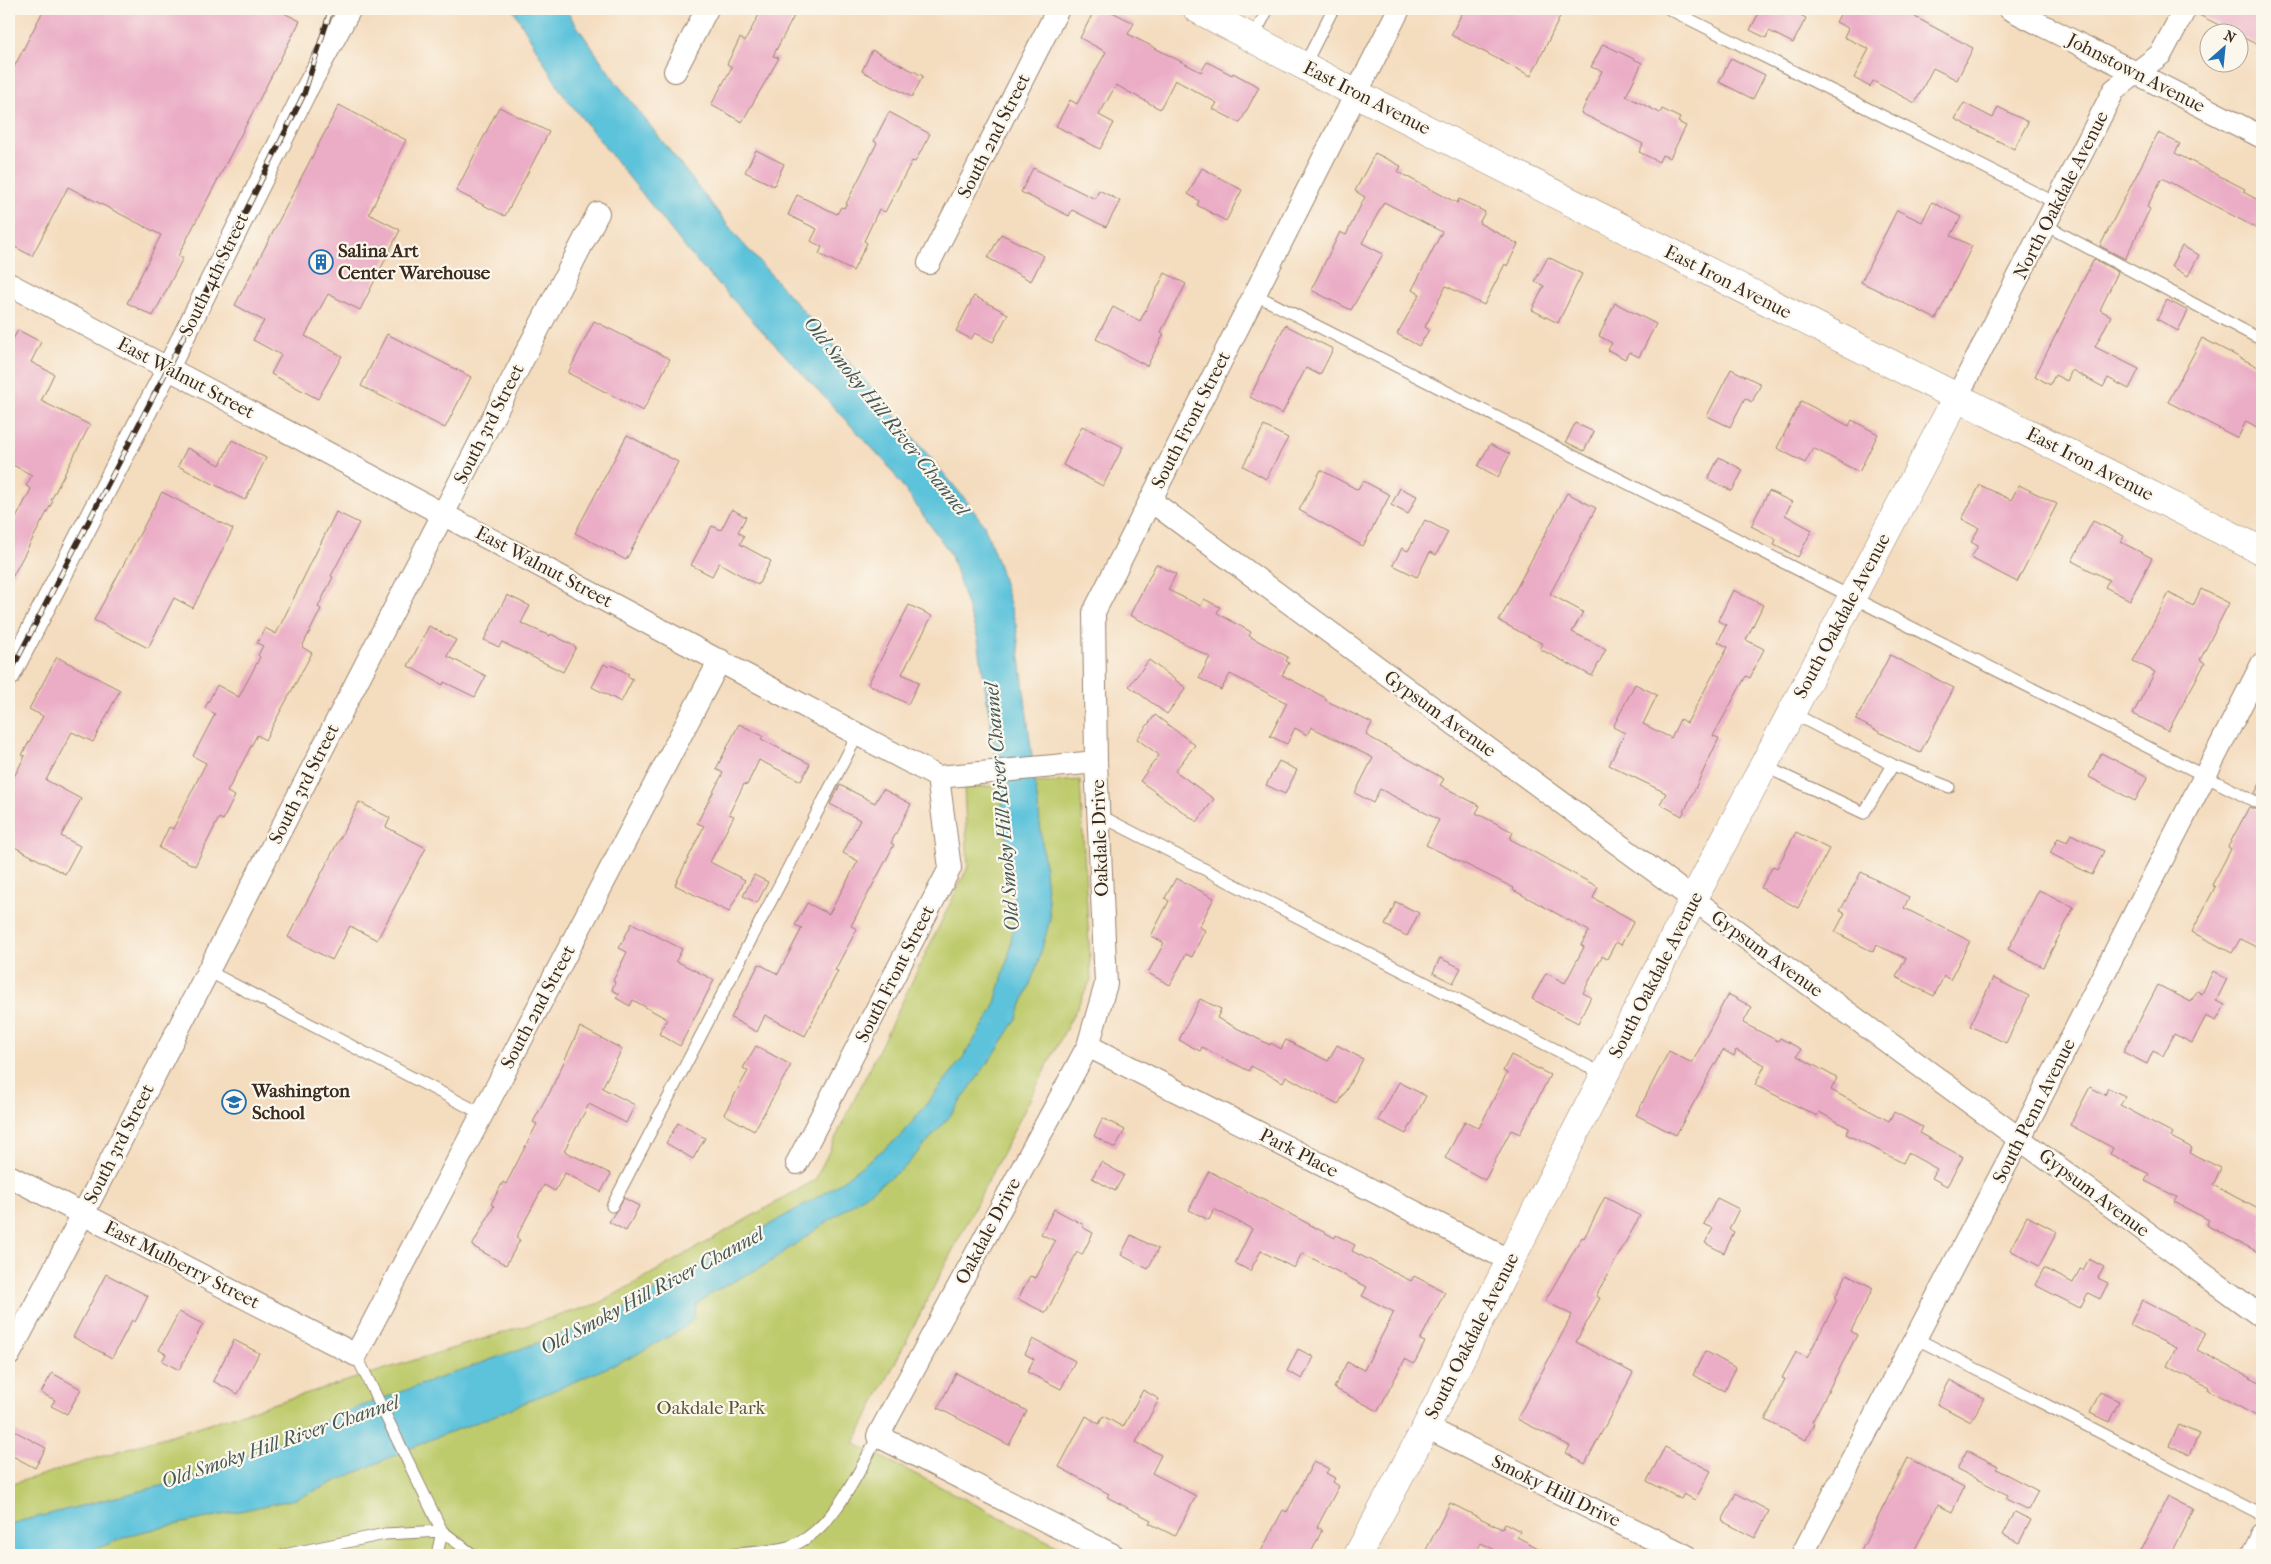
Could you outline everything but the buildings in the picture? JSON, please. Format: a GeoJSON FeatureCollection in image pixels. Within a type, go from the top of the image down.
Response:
{"type":"FeatureCollection","features":[{"type":"Feature","properties":{"kind":"street","name":"South 4th Street"},"geometry":{"type":"LineString","coordinates":[[9,675],[168,368],[304,94],[350,9]]}},
{"type":"Feature","properties":{"kind":"street"},"geometry":{"type":"LineString","coordinates":[[675,71],[707,9]]}},
{"type":"Feature","properties":{"kind":"street","name":"South 2nd Street"},"geometry":{"type":"LineString","coordinates":[[929,263],[1058,9]]}},
{"type":"Feature","properties":{"kind":"street","name":"East Iron Avenue"},"geometry":{"type":"LineString","coordinates":[[1197,9],[1355,93],[2262,551]]}},
{"type":"Feature","properties":{"kind":"street","name":"South Front Street"},"geometry":{"type":"LineString","coordinates":[[1096,762],[1094,612],[1399,9]]}},
{"type":"Feature","properties":{"kind":"street","name":"Johnstown Avenue"},"geometry":{"type":"LineString","coordinates":[[2010,9],[2262,137]]}},
{"type":"Feature","properties":{"kind":"street","name":"North Oakdale Avenue"},"geometry":{"type":"LineString","coordinates":[[1957,397],[2114,90],[2161,54],[2185,9]]}},
{"type":"Feature","properties":{"kind":"street","name":"South 3rd Street"},"geometry":{"type":"LineString","coordinates":[[9,1354],[83,1214],[598,212]]}},
{"type":"Feature","properties":{"kind":"street","name":"East Walnut Street"},"geometry":{"type":"LineString","coordinates":[[9,284],[938,776]]}},
{"type":"Feature","properties":{"kind":"street","name":"South Oakdale Avenue"},"geometry":{"type":"LineString","coordinates":[[1358,1555],[1426,1427],[1694,900],[1957,397]]}},
{"type":"Feature","properties":{"kind":"street","name":"Gypsum Avenue"},"geometry":{"type":"LineString","coordinates":[[1151,501],[2262,1317]]}},
{"type":"Feature","properties":{"kind":"street","name":"South 2nd Street"},"geometry":{"type":"LineString","coordinates":[[359,1361],[482,1114],[720,660]]}},
{"type":"Feature","properties":{"kind":"street","name":"South Penn Avenue"},"geometry":{"type":"LineString","coordinates":[[1802,1555],[2020,1138],[2262,664]]}},
{"type":"Feature","properties":{"kind":"street"},"geometry":{"type":"LineString","coordinates":[[938,776],[1096,762]]}},
{"type":"Feature","properties":{"kind":"street","name":"Oakdale Drive"},"geometry":{"type":"LineString","coordinates":[[878,1436],[1088,1046],[1106,984],[1096,762]]}},
{"type":"Feature","properties":{"kind":"street","name":"South Front Street"},"geometry":{"type":"LineString","coordinates":[[797,1162],[950,868],[938,776]]}},
{"type":"Feature","properties":{"kind":"street","name":"Park Place"},"geometry":{"type":"LineString","coordinates":[[1088,1046],[1510,1261]]}},
{"type":"Feature","properties":{"kind":"street","name":"East Mulberry Street"},"geometry":{"type":"LineString","coordinates":[[9,1176],[359,1361]]}},
{"type":"Feature","properties":{"kind":"street","name":"Smoky Hill Drive"},"geometry":{"type":"LineString","coordinates":[[1426,1427],[1685,1555]]}},
{"type":"Feature","properties":{"kind":"street"},"geometry":{"type":"LineString","coordinates":[[878,1436],[1113,1555]]}},
{"type":"Feature","properties":{"kind":"street"},"geometry":{"type":"LineString","coordinates":[[2252,1555],[2262,1535]]}},
{"type":"Feature","properties":{"kind":"lane"},"geometry":{"type":"LineString","coordinates":[[1253,38],[1268,9]]}},
{"type":"Feature","properties":{"kind":"lane"},"geometry":{"type":"LineString","coordinates":[[1304,66],[1333,9]]}},
{"type":"Feature","properties":{"kind":"lane"},"geometry":{"type":"LineString","coordinates":[[1669,9],[2056,203]]}},
{"type":"Feature","properties":{"kind":"lane"},"geometry":{"type":"LineString","coordinates":[[2045,225],[2262,340]]}},
{"type":"Feature","properties":{"kind":"lane"},"geometry":{"type":"LineString","coordinates":[[1254,294],[2262,806]]}},
{"type":"Feature","properties":{"kind":"lane"},"geometry":{"type":"LineString","coordinates":[[1792,713],[1893,765],[1949,787]]}},
{"type":"Feature","properties":{"kind":"lane"},"geometry":{"type":"LineString","coordinates":[[612,1206],[858,734]]}},
{"type":"Feature","properties":{"kind":"lane"},"geometry":{"type":"LineString","coordinates":[[1764,766],[1864,813],[1893,765]]}},
{"type":"Feature","properties":{"kind":"lane"},"geometry":{"type":"LineString","coordinates":[[1098,815],[1605,1075]]}},
{"type":"Feature","properties":{"kind":"lane"},"geometry":{"type":"LineString","coordinates":[[208,971],[482,1114]]}},
{"type":"Feature","properties":{"kind":"lane"},"geometry":{"type":"LineString","coordinates":[[1915,1338],[2262,1515]]}},
{"type":"Feature","properties":{"kind":"lane"},"geometry":{"type":"LineString","coordinates":[[359,1361],[442,1530],[473,1555]]}},
{"type":"Feature","properties":{"kind":"lane"},"geometry":{"type":"LineString","coordinates":[[726,1555],[789,1547],[815,1531],[847,1496],[878,1436]]}},
{"type":"Feature","properties":{"kind":"lane"},"geometry":{"type":"LineString","coordinates":[[284,1555],[385,1534],[442,1530]]}},
{"type":"Feature","properties":{"kind":"lane"},"geometry":{"type":"LineString","coordinates":[[437,1555],[442,1530]]}},
{"type":"Feature","properties":{"kind":"green space","name":"Oakdale Park"},"geometry":{"type":"Polygon","coordinates":[[[1080,780],[1091,980],[854,1443],[1075,1555],[9,1555],[9,1485],[600,1303],[815,1180],[968,867],[964,788],[1080,780]]]}},
{"type":"Feature","properties":{"kind":"water","name":"Old Smoky Hill River Channel"},"geometry":{"type":"Polygon","coordinates":[[[513,9],[565,9],[616,82],[738,238],[865,380],[965,499],[984,525],[999,566],[1016,625],[1050,919],[1038,963],[1016,1020],[999,1047],[950,1116],[905,1167],[767,1264],[713,1292],[696,1305],[693,1319],[684,1328],[630,1358],[491,1417],[432,1439],[296,1499],[137,1533],[80,1555],[9,1555],[9,1524],[200,1476],[348,1411],[612,1316],[833,1188],[901,1136],[962,1059],[993,1010],[1009,954],[1015,915],[1003,808],[978,639],[950,553],[886,463],[691,255],[562,93],[513,9]]]}},
{"type":"Feature","properties":{"kind":"railway"},"geometry":{"type":"LineString","coordinates":[[9,675],[168,368],[304,94],[331,9]]}},
{"type":"Feature","properties":{"kind":"place","name":"Salina Art Center Warehouse"},"geometry":{"type":"Point","coordinates":[321,262]}},
{"type":"Feature","properties":{"kind":"place","name":"Washington School"},"geometry":{"type":"Point","coordinates":[234,1102]}}]}
